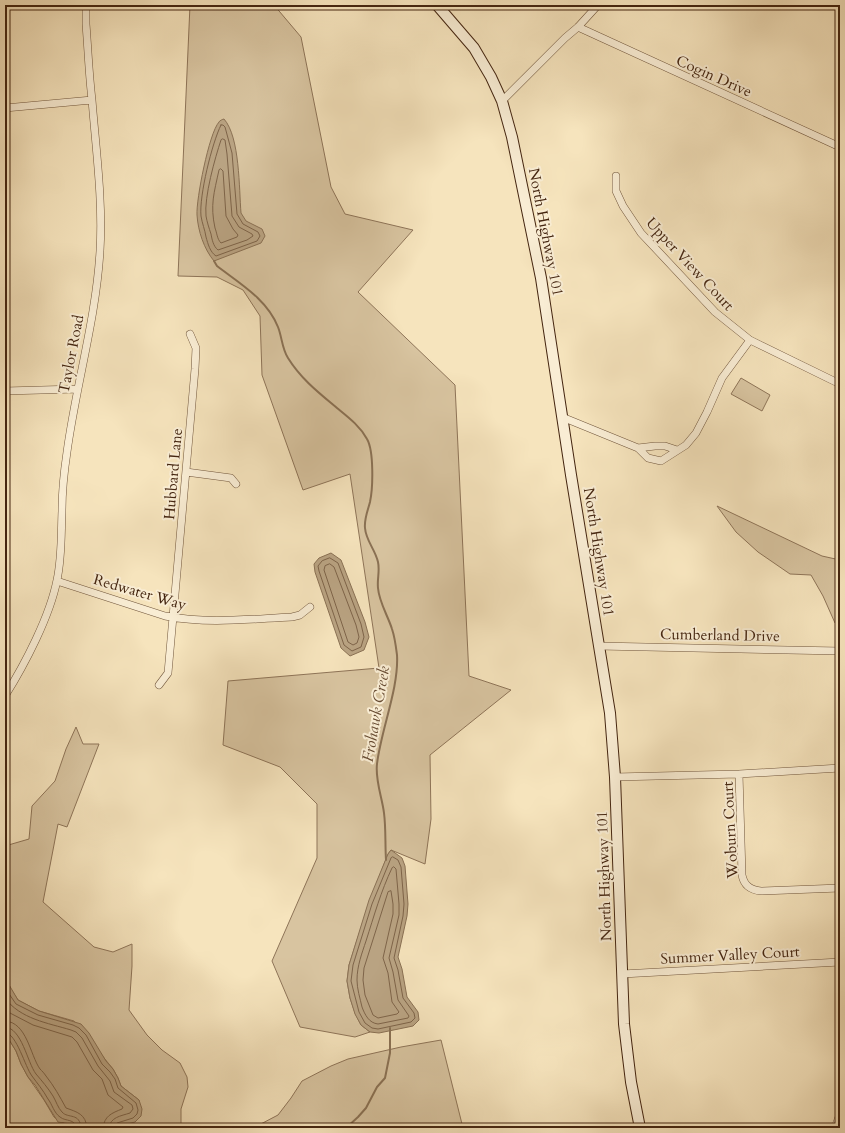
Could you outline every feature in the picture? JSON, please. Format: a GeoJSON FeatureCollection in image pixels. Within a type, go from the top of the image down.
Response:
{"type":"FeatureCollection","features":[{"type":"Feature","properties":{"kind":"main road","name":"North Highway 101"},"geometry":{"type":"LineString","coordinates":[[437,5],[474,48],[491,77],[502,101],[512,137],[541,278],[610,713],[615,777],[626,1054],[630,1082],[640,1128]]}},
{"type":"Feature","properties":{"kind":"street","name":"Taylor Road"},"geometry":{"type":"LineString","coordinates":[[5,696],[36,637],[49,608],[57,581],[60,558],[64,472],[77,389],[95,297],[100,250],[99,190],[86,24],[86,5]]}},
{"type":"Feature","properties":{"kind":"street"},"geometry":{"type":"LineString","coordinates":[[502,101],[578,27],[598,5]]}},
{"type":"Feature","properties":{"kind":"street","name":"Cogin Drive"},"geometry":{"type":"LineString","coordinates":[[578,27],[840,147]]}},
{"type":"Feature","properties":{"kind":"street"},"geometry":{"type":"LineString","coordinates":[[5,108],[92,100]]}},
{"type":"Feature","properties":{"kind":"street","name":"Upper View Court"},"geometry":{"type":"LineString","coordinates":[[616,176],[616,191],[623,206],[641,234],[716,312],[750,340],[840,384]]}},
{"type":"Feature","properties":{"kind":"street","name":"Hubbard Lane"},"geometry":{"type":"LineString","coordinates":[[159,685],[168,673],[186,472],[196,348],[190,334]]}},
{"type":"Feature","properties":{"kind":"street"},"geometry":{"type":"LineString","coordinates":[[562,417],[638,448],[648,458],[661,461],[686,445],[696,433],[722,378],[750,340]]}},
{"type":"Feature","properties":{"kind":"street"},"geometry":{"type":"LineString","coordinates":[[5,391],[77,389]]}},
{"type":"Feature","properties":{"kind":"street"},"geometry":{"type":"LineString","coordinates":[[638,448],[665,446],[677,450]]}},
{"type":"Feature","properties":{"kind":"street"},"geometry":{"type":"LineString","coordinates":[[186,472],[231,478],[236,484]]}},
{"type":"Feature","properties":{"kind":"street","name":"Redwater Way"},"geometry":{"type":"LineString","coordinates":[[57,581],[165,616],[200,621],[292,617],[300,614],[310,607]]}},
{"type":"Feature","properties":{"kind":"street","name":"Cumberland Drive"},"geometry":{"type":"LineString","coordinates":[[599,646],[840,650]]}},
{"type":"Feature","properties":{"kind":"street"},"geometry":{"type":"LineString","coordinates":[[615,777],[739,774],[840,768]]}},
{"type":"Feature","properties":{"kind":"street","name":"Woburn Court"},"geometry":{"type":"LineString","coordinates":[[739,774],[742,875],[746,885],[752,889],[761,891],[840,888]]}},
{"type":"Feature","properties":{"kind":"street","name":"Summer Valley Court"},"geometry":{"type":"LineString","coordinates":[[622,974],[840,962]]}},
{"type":"Feature","properties":{"kind":"street"},"geometry":{"type":"LineString","coordinates":[[835,1128],[840,1114]]}},
{"type":"Feature","properties":{"kind":"shaded area"},"geometry":{"type":"Polygon","coordinates":[[[190,5],[274,5],[301,37],[331,187],[345,214],[413,230],[358,292],[455,385],[469,676],[511,690],[430,755],[431,819],[425,864],[391,850],[388,854],[369,903],[349,965],[347,981],[350,998],[361,1025],[370,1032],[355,1037],[300,1027],[272,961],[317,858],[317,804],[280,767],[223,745],[228,681],[379,668],[350,474],[303,490],[262,375],[260,316],[243,290],[217,277],[178,276],[190,5]]]}},
{"type":"Feature","properties":{"kind":"shaded area"},"geometry":{"type":"Polygon","coordinates":[[[741,378],[770,395],[762,411],[731,394],[741,378]]]}},
{"type":"Feature","properties":{"kind":"shaded area"},"geometry":{"type":"Polygon","coordinates":[[[717,506],[822,556],[840,560],[840,622],[835,623],[823,596],[811,575],[790,574],[758,552],[736,532],[717,506]]]}},
{"type":"Feature","properties":{"kind":"shaded area"},"geometry":{"type":"Polygon","coordinates":[[[76,727],[83,744],[99,744],[67,827],[58,824],[43,902],[94,947],[113,952],[132,944],[129,1010],[147,1035],[162,1050],[180,1063],[187,1077],[188,1087],[181,1109],[181,1128],[112,1128],[135,1121],[139,1100],[121,1086],[113,1069],[74,1021],[39,1011],[18,1000],[5,978],[5,846],[29,839],[32,806],[55,781],[66,749],[76,727]]]}},
{"type":"Feature","properties":{"kind":"shaded area"},"geometry":{"type":"Polygon","coordinates":[[[5,1033],[16,1051],[28,1077],[54,1117],[63,1123],[70,1124],[73,1128],[5,1128],[5,1033]]]}},
{"type":"Feature","properties":{"kind":"shaded area"},"geometry":{"type":"Polygon","coordinates":[[[441,1040],[463,1128],[250,1128],[278,1115],[302,1081],[331,1066],[348,1059],[441,1040]]]}},
{"type":"Feature","properties":{"kind":"water"},"geometry":{"type":"Polygon","coordinates":[[[224,119],[229,127],[236,150],[241,213],[246,221],[262,229],[265,236],[261,243],[214,261],[204,245],[200,233],[197,207],[207,152],[215,129],[219,122],[224,119]]]}},
{"type":"Feature","properties":{"kind":"water"},"geometry":{"type":"Polygon","coordinates":[[[331,553],[341,560],[365,622],[369,637],[364,650],[350,656],[341,648],[315,572],[314,564],[319,558],[331,553]]]}},
{"type":"Feature","properties":{"kind":"water"},"geometry":{"type":"Polygon","coordinates":[[[391,850],[402,858],[405,866],[408,904],[407,916],[398,957],[402,969],[407,997],[418,1012],[419,1020],[413,1026],[379,1033],[370,1032],[361,1025],[355,1014],[347,981],[349,965],[369,900],[391,850]]]}},
{"type":"Feature","properties":{"kind":"water"},"geometry":{"type":"Polygon","coordinates":[[[5,978],[18,1000],[39,1011],[81,1024],[89,1033],[106,1061],[113,1069],[121,1086],[139,1100],[142,1109],[141,1116],[135,1122],[112,1128],[73,1128],[70,1124],[58,1122],[35,1085],[28,1077],[16,1051],[5,1033],[5,978]]]}},
{"type":"Feature","properties":{"kind":"waterway","name":"Frohawk Creek"},"geometry":{"type":"LineString","coordinates":[[214,261],[217,266],[252,292],[267,308],[278,327],[284,351],[293,366],[311,385],[357,426],[364,434],[369,445],[372,461],[372,488],[365,528],[367,537],[378,562],[379,593],[393,632],[397,655],[397,668],[393,695],[377,764],[378,782],[385,819],[386,860]]}},
{"type":"Feature","properties":{"kind":"waterway","name":"Frohawk Creek"},"geometry":{"type":"LineString","coordinates":[[346,1128],[366,1108],[377,1087],[385,1078],[390,1053],[390,1028]]}},
{"type":"Feature","properties":{"kind":"waterway"},"geometry":{"type":"LineString","coordinates":[[63,1123],[65,1128]]}}]}
